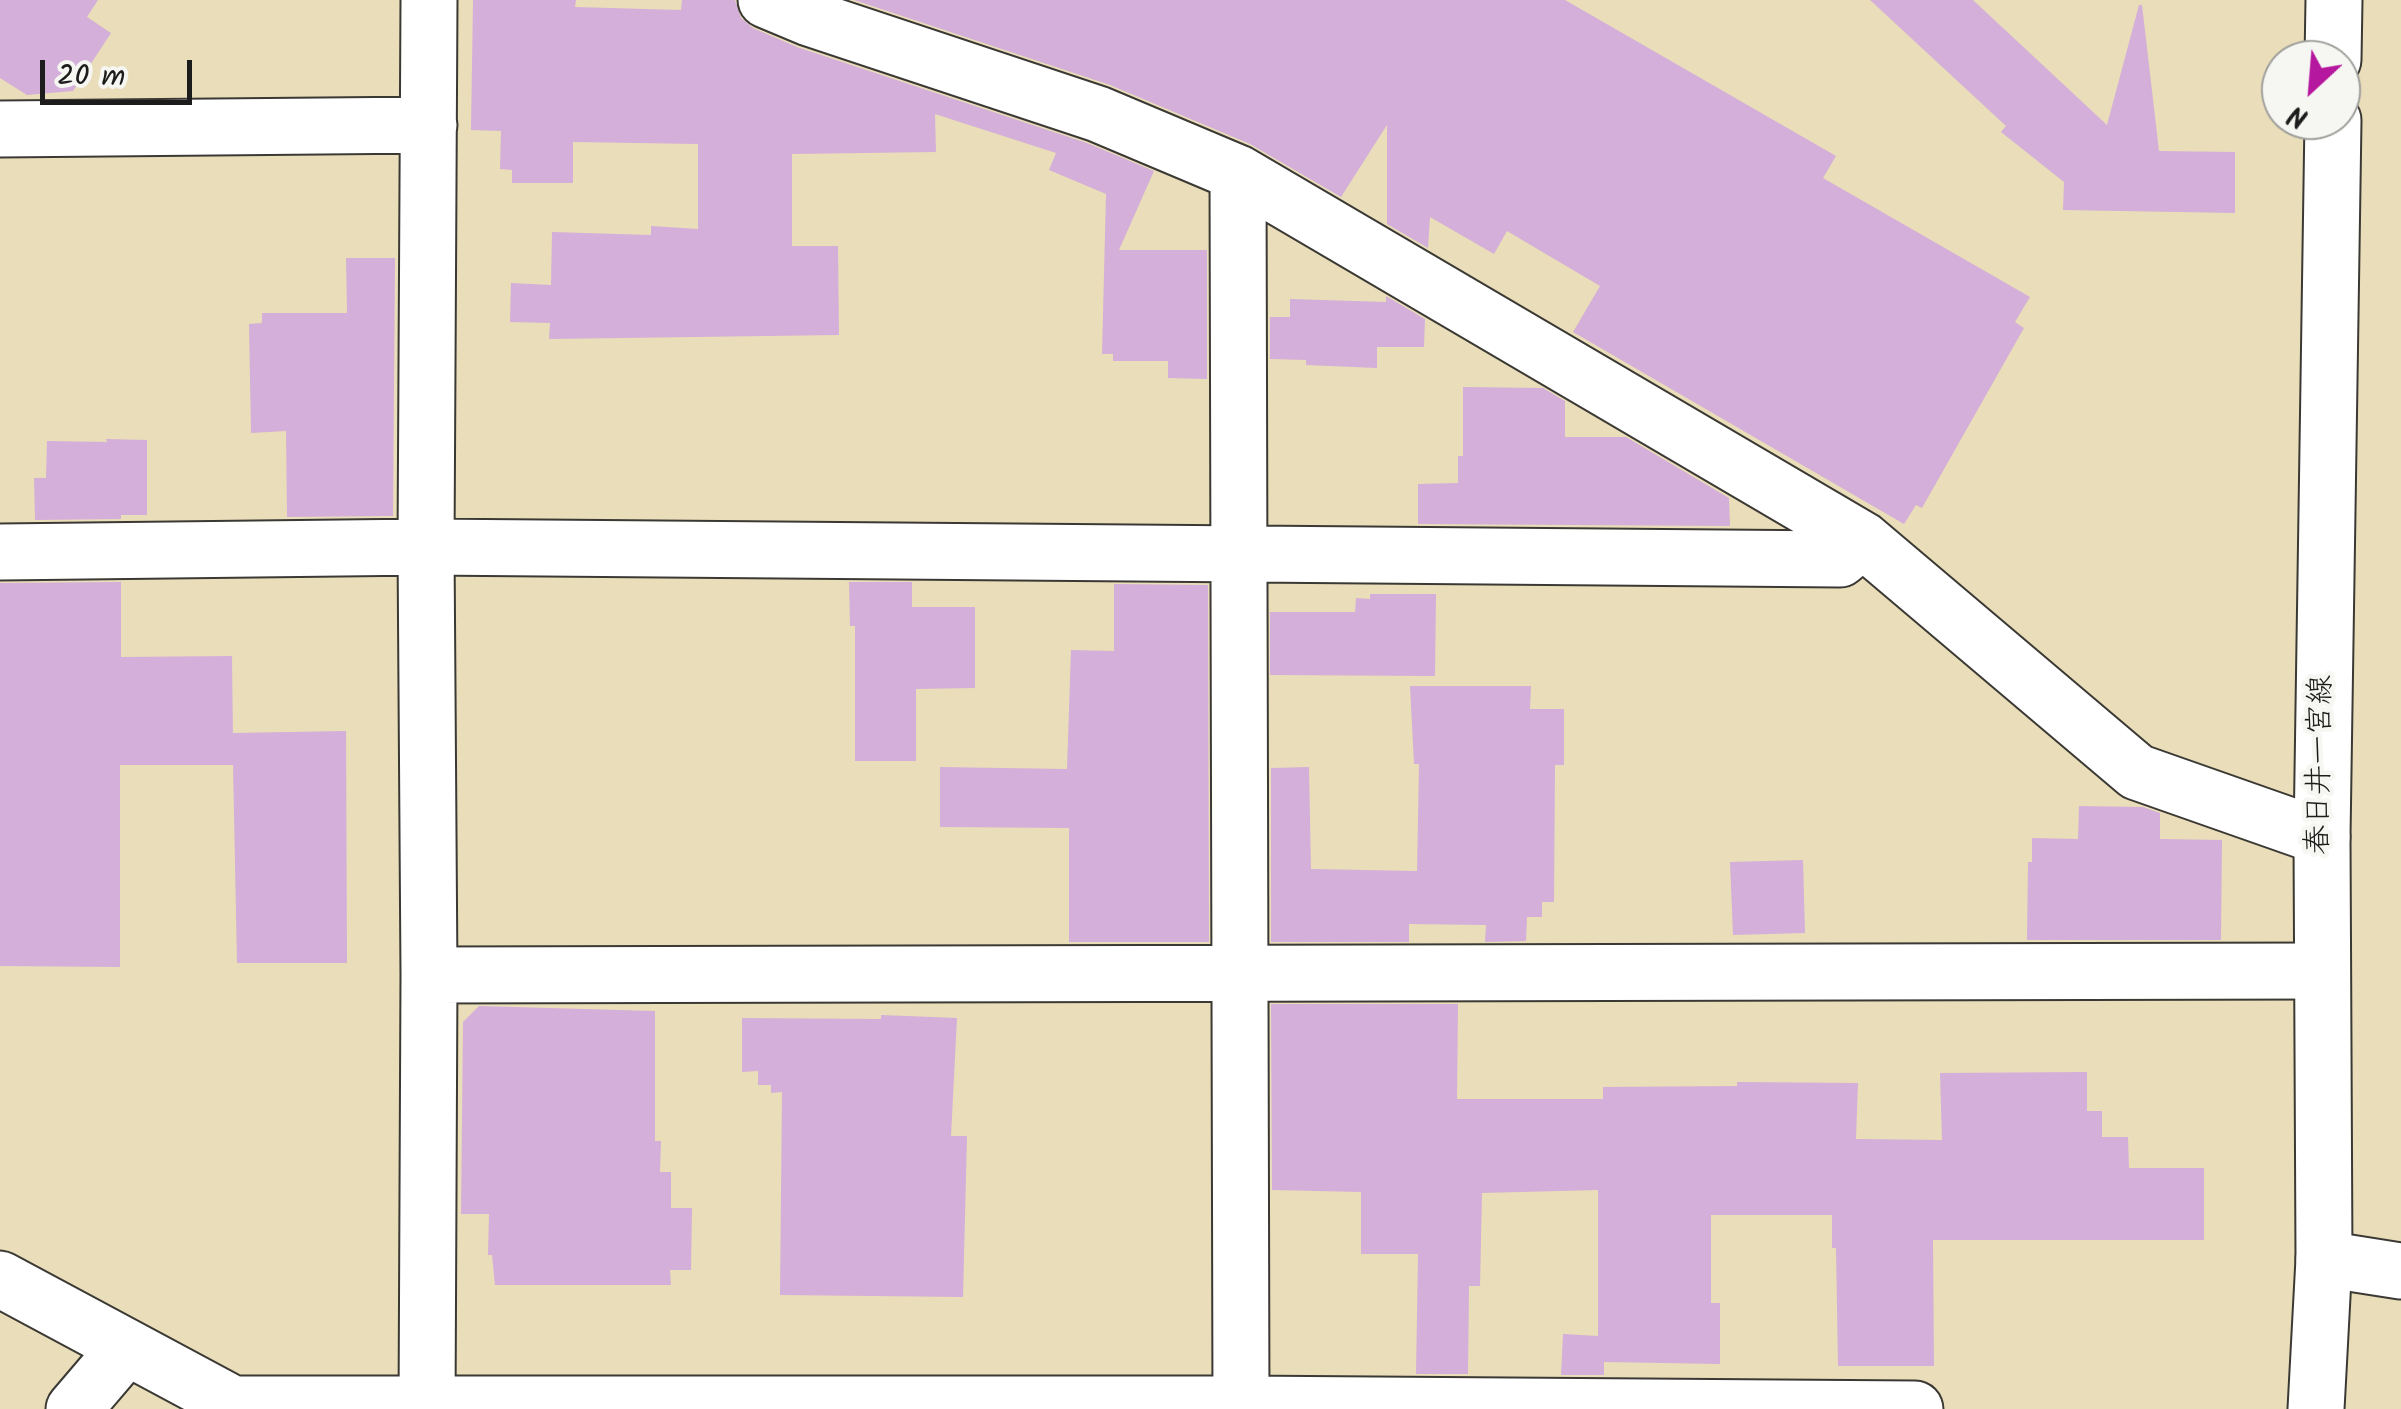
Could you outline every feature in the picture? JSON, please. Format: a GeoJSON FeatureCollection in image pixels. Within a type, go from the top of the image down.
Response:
{"type":"FeatureCollection","features":[{"type":"Feature","properties":{"kind":"street"},"geometry":{"type":"LineString","coordinates":[[427,1407],[429,0]]}},
{"type":"Feature","properties":{"kind":"street"},"geometry":{"type":"LineString","coordinates":[[766,0],[809,18],[1098,114],[1238,174],[1862,540],[2137,772],[2322,837]]}},
{"type":"Feature","properties":{"kind":"street"},"geometry":{"type":"LineString","coordinates":[[2334,0],[2334,40]]}},
{"type":"Feature","properties":{"kind":"street"},"geometry":{"type":"LineString","coordinates":[[0,129],[429,124]]}},
{"type":"Feature","properties":{"kind":"street","name":"春日井一宮線"},"geometry":{"type":"LineString","coordinates":[[2316,1409],[2324,1259],[2321,971],[2332,140]]}},
{"type":"Feature","properties":{"kind":"street"},"geometry":{"type":"LineString","coordinates":[[1238,174],[1242,1407]]}},
{"type":"Feature","properties":{"kind":"street"},"geometry":{"type":"LineString","coordinates":[[0,552],[426,546],[1840,559],[1862,540]]}},
{"type":"Feature","properties":{"kind":"street"},"geometry":{"type":"LineString","coordinates":[[430,975],[2321,971]]}},
{"type":"Feature","properties":{"kind":"street"},"geometry":{"type":"LineString","coordinates":[[2324,1259],[2401,1271]]}},
{"type":"Feature","properties":{"kind":"street"},"geometry":{"type":"LineString","coordinates":[[0,1279],[233,1404],[1915,1409]]}},
{"type":"Feature","properties":{"kind":"street"},"geometry":{"type":"LineString","coordinates":[[74,1409],[126,1348]]}},
{"type":"Feature","properties":{"kind":"building"},"geometry":{"type":"Polygon","coordinates":[[[0,0],[98,0],[87,17],[111,33],[73,91],[27,95],[0,78],[0,0]]]}},
{"type":"Feature","properties":{"kind":"building"},"geometry":{"type":"Polygon","coordinates":[[[473,0],[576,0],[575,7],[681,10],[682,0],[735,0],[741,18],[753,28],[797,47],[1087,143],[1154,171],[1119,250],[1207,250],[1207,379],[1168,378],[1168,361],[1113,361],[1113,354],[1102,354],[1106,194],[1049,170],[1056,153],[935,114],[936,152],[792,154],[792,246],[838,246],[839,335],[549,339],[550,323],[510,322],[511,283],[551,285],[552,232],[651,235],[651,226],[698,229],[698,144],[573,142],[573,183],[512,183],[512,170],[500,169],[501,131],[471,130],[473,0]]]}},
{"type":"Feature","properties":{"kind":"building"},"geometry":{"type":"Polygon","coordinates":[[[854,0],[1565,0],[1836,156],[1823,178],[2030,297],[2015,322],[2024,328],[1922,508],[1916,505],[1904,524],[1573,332],[1600,286],[1507,231],[1494,254],[1430,217],[1428,248],[1387,224],[1387,125],[1341,197],[1250,144],[1110,85],[854,0]]]}},
{"type":"Feature","properties":{"kind":"building"},"geometry":{"type":"Polygon","coordinates":[[[1870,0],[1973,0],[2107,125],[2142,5],[2159,151],[2235,152],[2235,213],[2063,210],[2064,182],[2001,132],[2006,126],[1870,0]]]}},
{"type":"Feature","properties":{"kind":"building"},"geometry":{"type":"Polygon","coordinates":[[[346,258],[395,258],[393,516],[287,517],[286,431],[251,433],[249,324],[262,323],[262,313],[347,313],[346,258]]]}},
{"type":"Feature","properties":{"kind":"building"},"geometry":{"type":"Polygon","coordinates":[[[1386,296],[1425,319],[1424,347],[1377,347],[1377,368],[1270,359],[1270,317],[1290,317],[1290,299],[1386,302],[1386,296]]]}},
{"type":"Feature","properties":{"kind":"building"},"geometry":{"type":"Polygon","coordinates":[[[1463,387],[1543,388],[1565,401],[1565,437],[1626,437],[1729,498],[1730,526],[1418,524],[1418,484],[1458,483],[1458,456],[1463,456],[1463,387]]]}},
{"type":"Feature","properties":{"kind":"building"},"geometry":{"type":"Polygon","coordinates":[[[106,439],[147,440],[147,515],[35,520],[34,478],[46,478],[47,441],[107,442],[106,439]]]}},
{"type":"Feature","properties":{"kind":"building"},"geometry":{"type":"Polygon","coordinates":[[[121,582],[121,657],[232,656],[233,743],[233,733],[346,731],[347,963],[237,963],[233,765],[120,765],[120,967],[0,966],[0,583],[121,582]]]}},
{"type":"Feature","properties":{"kind":"building"},"geometry":{"type":"Polygon","coordinates":[[[849,582],[912,582],[912,607],[975,607],[975,688],[916,689],[916,761],[855,761],[855,626],[850,626],[849,582]]]}},
{"type":"Feature","properties":{"kind":"building"},"geometry":{"type":"Polygon","coordinates":[[[1114,584],[1208,585],[1209,942],[1069,942],[1069,828],[940,827],[940,767],[1067,769],[1071,650],[1114,651],[1114,584]]]}},
{"type":"Feature","properties":{"kind":"building"},"geometry":{"type":"Polygon","coordinates":[[[1370,594],[1436,594],[1435,676],[1270,675],[1270,612],[1355,612],[1356,598],[1370,599],[1370,594]]]}},
{"type":"Feature","properties":{"kind":"building"},"geometry":{"type":"Polygon","coordinates":[[[1410,686],[1531,686],[1530,709],[1564,709],[1564,765],[1555,765],[1554,902],[1542,902],[1542,917],[1527,917],[1526,941],[1485,942],[1486,925],[1409,924],[1409,942],[1271,942],[1271,768],[1309,767],[1311,869],[1417,871],[1419,764],[1414,764],[1410,686]]]}},
{"type":"Feature","properties":{"kind":"building"},"geometry":{"type":"Polygon","coordinates":[[[2079,806],[2143,807],[2160,813],[2160,839],[2222,840],[2221,940],[2027,940],[2032,838],[2078,839],[2079,806]]]}},
{"type":"Feature","properties":{"kind":"building"},"geometry":{"type":"Polygon","coordinates":[[[1803,860],[1805,933],[1733,935],[1730,862],[1803,860]]]}},
{"type":"Feature","properties":{"kind":"building"},"geometry":{"type":"Polygon","coordinates":[[[1271,1004],[1458,1004],[1457,1099],[1603,1099],[1603,1087],[1858,1083],[1856,1139],[1942,1140],[1940,1073],[2087,1072],[2087,1111],[2102,1111],[2102,1137],[2128,1137],[2129,1168],[2204,1168],[2204,1240],[1933,1240],[1934,1366],[1838,1366],[1832,1215],[1711,1215],[1711,1303],[1720,1303],[1720,1364],[1604,1362],[1604,1375],[1561,1375],[1563,1334],[1598,1336],[1598,1190],[1482,1193],[1480,1286],[1469,1286],[1468,1374],[1416,1374],[1418,1254],[1361,1254],[1361,1192],[1272,1190],[1271,1004]]]}},
{"type":"Feature","properties":{"kind":"building"},"geometry":{"type":"Polygon","coordinates":[[[479,1006],[655,1011],[655,1141],[661,1141],[660,1172],[671,1172],[671,1208],[692,1208],[691,1270],[670,1270],[671,1285],[495,1285],[492,1255],[488,1255],[489,1214],[461,1214],[463,1022],[479,1006]]]}},
{"type":"Feature","properties":{"kind":"building"},"geometry":{"type":"Polygon","coordinates":[[[881,1015],[957,1018],[951,1136],[967,1136],[963,1297],[780,1295],[782,1092],[771,1093],[771,1085],[758,1085],[758,1071],[742,1072],[742,1018],[881,1019],[881,1015]]]}}]}
